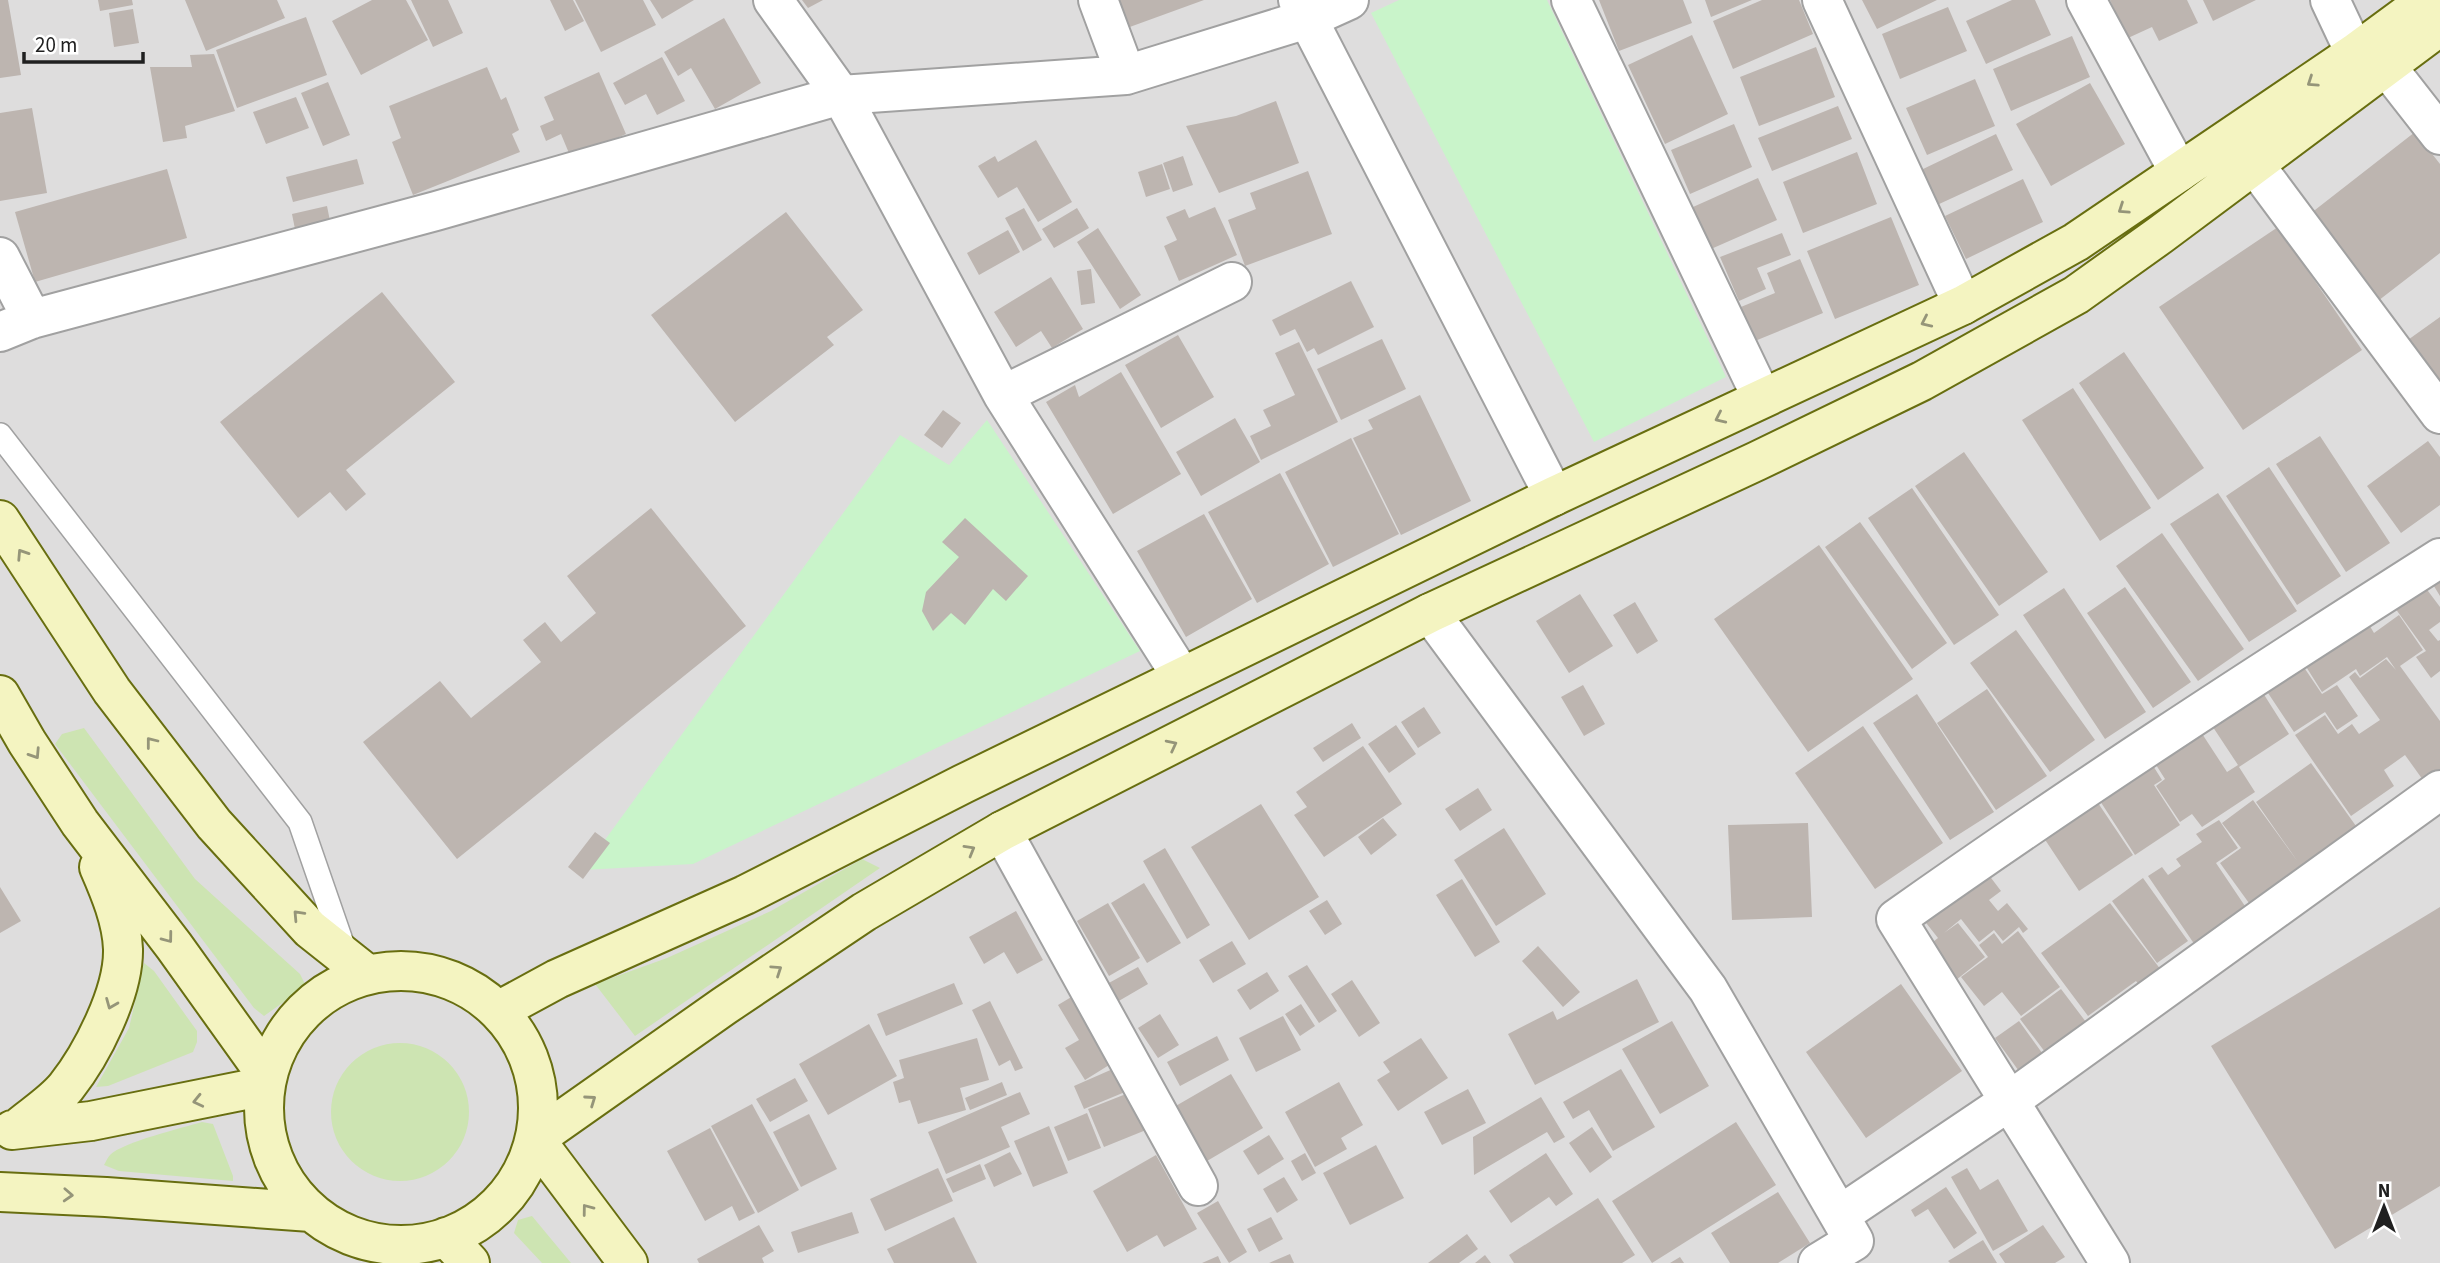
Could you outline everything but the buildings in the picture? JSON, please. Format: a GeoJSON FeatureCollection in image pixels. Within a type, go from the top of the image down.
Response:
{"type":"FeatureCollection","features":[{"type":"Feature","properties":{"kind":"main road"},"geometry":{"type":"LineString","coordinates":[[535,1139],[724,1006],[864,912],[1002,831],[1430,613],[1757,461],[1922,380],[2076,295],[2254,164],[2371,59],[2427,0]]}},
{"type":"Feature","properties":{"kind":"main road"},"geometry":{"type":"LineString","coordinates":[[498,1011],[557,979],[744,895],[1554,496],[1963,305],[2076,242],[2179,172],[2371,59],[2440,26]]}},
{"type":"Feature","properties":{"kind":"main road"},"geometry":{"type":"LineString","coordinates":[[0,520],[112,691],[214,824],[310,929],[358,967],[424,973],[451,981],[476,994],[498,1011],[519,1039],[533,1070],[537,1093],[535,1139],[519,1177],[493,1209],[471,1226],[458,1250],[417,1244],[389,1245],[352,1236],[334,1228],[311,1212],[288,1186],[271,1155],[264,1121],[266,1081],[281,1041],[303,1011],[358,967]]}},
{"type":"Feature","properties":{"kind":"main road"},"geometry":{"type":"LineString","coordinates":[[0,695],[80,823],[174,946],[266,1081]]}},
{"type":"Feature","properties":{"kind":"main road"},"geometry":{"type":"LineString","coordinates":[[8,1130],[65,1089],[98,1037],[116,990],[123,949],[113,900],[80,823]]}},
{"type":"Feature","properties":{"kind":"main road"},"geometry":{"type":"LineString","coordinates":[[8,1130],[103,1119],[266,1081]]}},
{"type":"Feature","properties":{"kind":"main road"},"geometry":{"type":"LineString","coordinates":[[535,1139],[628,1263]]}},
{"type":"Feature","properties":{"kind":"main road"},"geometry":{"type":"LineString","coordinates":[[0,1192],[311,1212]]}},
{"type":"Feature","properties":{"kind":"street"},"geometry":{"type":"LineString","coordinates":[[773,0],[841,94],[1003,395],[1182,677]]}},
{"type":"Feature","properties":{"kind":"street"},"geometry":{"type":"LineString","coordinates":[[1098,0],[1126,75]]}},
{"type":"Feature","properties":{"kind":"street"},"geometry":{"type":"LineString","coordinates":[[0,257],[16,326],[436,211],[841,94],[1126,75],[1302,10],[1349,0]]}},
{"type":"Feature","properties":{"kind":"street"},"geometry":{"type":"LineString","coordinates":[[1571,0],[1762,398]]}},
{"type":"Feature","properties":{"kind":"street"},"geometry":{"type":"LineString","coordinates":[[1822,0],[1963,305]]}},
{"type":"Feature","properties":{"kind":"street"},"geometry":{"type":"LineString","coordinates":[[2086,0],[2179,172]]}},
{"type":"Feature","properties":{"kind":"street"},"geometry":{"type":"LineString","coordinates":[[2330,0],[2371,59],[2440,135]]}},
{"type":"Feature","properties":{"kind":"street"},"geometry":{"type":"LineString","coordinates":[[1302,10],[1554,496]]}},
{"type":"Feature","properties":{"kind":"street"},"geometry":{"type":"LineString","coordinates":[[2254,164],[2440,414]]}},
{"type":"Feature","properties":{"kind":"street"},"geometry":{"type":"LineString","coordinates":[[1003,395],[1232,282]]}},
{"type":"Feature","properties":{"kind":"street"},"geometry":{"type":"LineString","coordinates":[[2110,1263],[1896,919],[2024,829],[2261,672],[2440,558]]}},
{"type":"Feature","properties":{"kind":"street"},"geometry":{"type":"LineString","coordinates":[[1430,613],[1708,989],[1853,1240]]}},
{"type":"Feature","properties":{"kind":"street"},"geometry":{"type":"LineString","coordinates":[[1818,1263],[1853,1240],[2008,1102],[2440,790]]}},
{"type":"Feature","properties":{"kind":"street"},"geometry":{"type":"LineString","coordinates":[[1002,831],[1198,1186]]}},
{"type":"Feature","properties":{"kind":"lane"},"geometry":{"type":"LineString","coordinates":[[0,435],[300,821],[358,967]]}},
{"type":"Feature","properties":{"kind":"shaded area"},"geometry":{"type":"Polygon","coordinates":[[[0,0],[2440,0],[2440,1263],[0,1263],[0,0]]]}},
{"type":"Feature","properties":{"kind":"green space"},"geometry":{"type":"Polygon","coordinates":[[[1399,0],[1547,0],[1726,377],[1594,442],[1371,13],[1399,0]]]}},
{"type":"Feature","properties":{"kind":"green space"},"geometry":{"type":"Polygon","coordinates":[[[987,420],[1140,651],[693,864],[583,870],[900,435],[949,465],[987,420]]]}},
{"type":"Feature","properties":{"kind":"green space"},"geometry":{"type":"Polygon","coordinates":[[[84,728],[195,879],[300,974],[306,986],[264,1016],[254,1008],[55,744],[62,734],[84,728]]]}},
{"type":"Feature","properties":{"kind":"green space"},"geometry":{"type":"Polygon","coordinates":[[[862,859],[880,868],[635,1036],[595,984],[667,958],[771,911],[862,859]]]}},
{"type":"Feature","properties":{"kind":"green space"},"geometry":{"type":"Polygon","coordinates":[[[144,963],[154,971],[197,1031],[197,1042],[193,1052],[108,1086],[96,1087],[129,1028],[144,963]]]}},
{"type":"Feature","properties":{"kind":"green space"},"geometry":{"type":"Polygon","coordinates":[[[400,1043],[426,1048],[449,1063],[464,1086],[469,1112],[464,1138],[449,1161],[426,1176],[400,1181],[374,1176],[351,1161],[336,1138],[331,1112],[336,1086],[351,1063],[374,1048],[400,1043]]]}},
{"type":"Feature","properties":{"kind":"green space"},"geometry":{"type":"Polygon","coordinates":[[[202,1122],[213,1124],[233,1181],[119,1171],[104,1165],[110,1155],[127,1145],[202,1122]]]}},
{"type":"Feature","properties":{"kind":"green space"},"geometry":{"type":"Polygon","coordinates":[[[532,1216],[571,1263],[542,1263],[514,1233],[518,1220],[532,1216]]]}}]}
